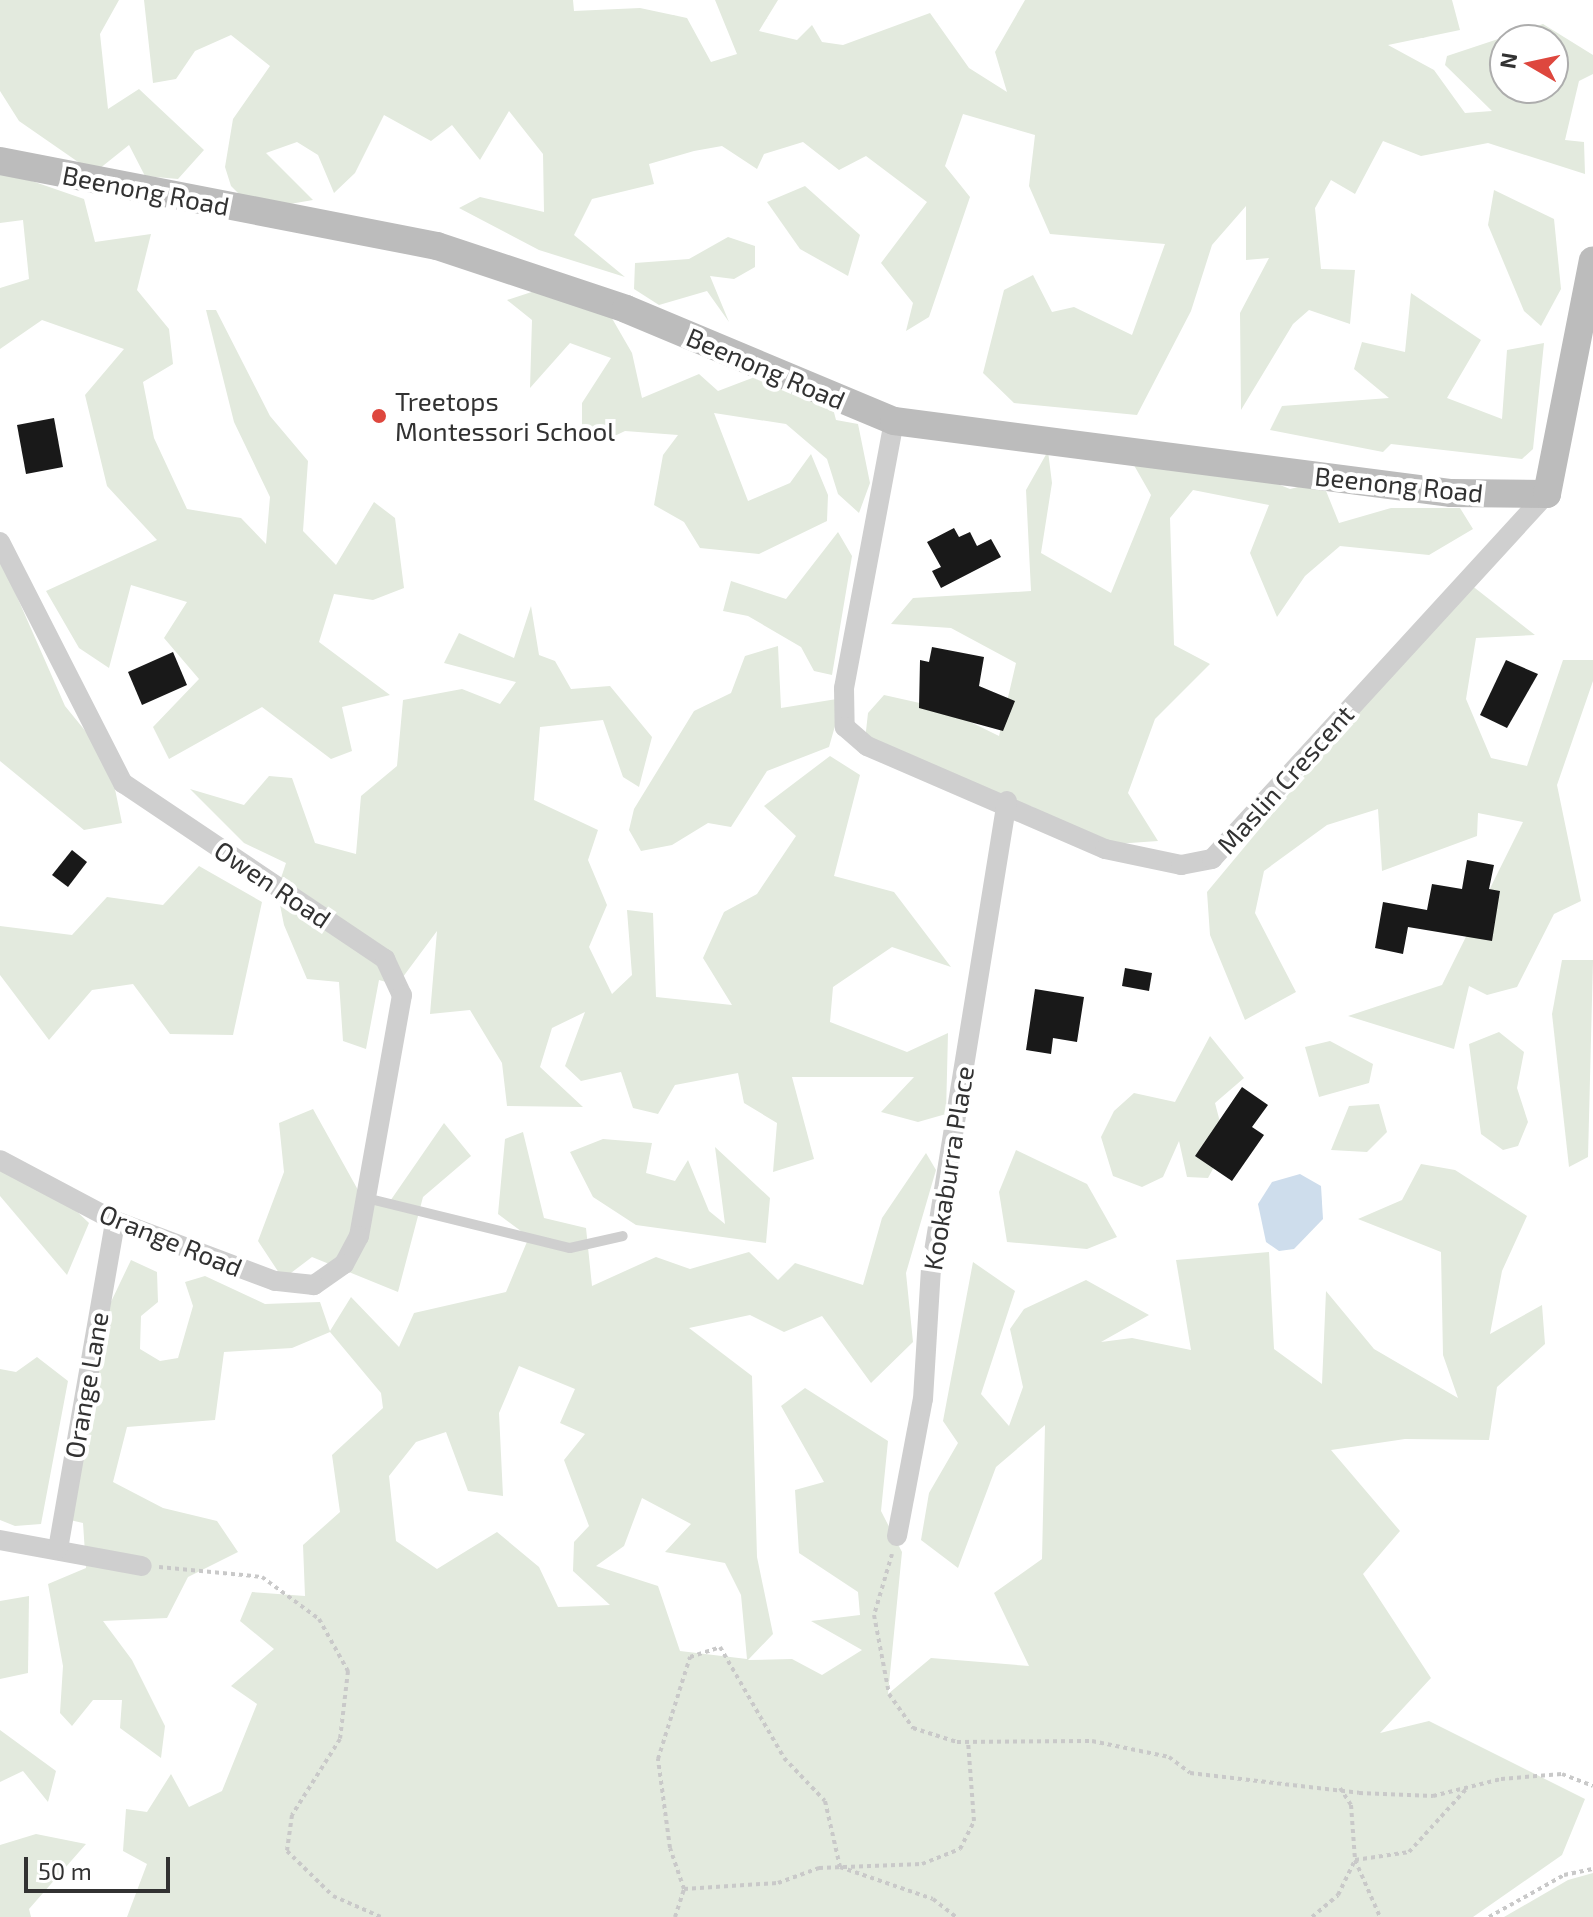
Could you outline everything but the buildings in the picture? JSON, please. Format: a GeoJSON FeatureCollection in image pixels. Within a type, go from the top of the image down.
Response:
{"type":"FeatureCollection","features":[{"type":"Feature","properties":{"kind":"street","name":"Beenong Road"},"geometry":{"type":"LineString","coordinates":[[0,161],[437,246],[626,309],[894,421],[1451,493],[1547,494]]}},
{"type":"Feature","properties":{"kind":"street"},"geometry":{"type":"LineString","coordinates":[[1547,494],[1593,260]]}},
{"type":"Feature","properties":{"kind":"street","name":"Maslin Crescent"},"geometry":{"type":"LineString","coordinates":[[894,421],[847,673],[845,727],[867,746],[1007,801],[1124,856],[1181,865],[1212,859],[1547,494]]}},
{"type":"Feature","properties":{"kind":"street","name":"Owen Road"},"geometry":{"type":"LineString","coordinates":[[0,542],[123,783],[385,959],[402,995],[366,1198],[344,1264]]}},
{"type":"Feature","properties":{"kind":"street","name":"Kookaburra Place"},"geometry":{"type":"LineString","coordinates":[[897,1536],[923,1399],[931,1270],[1007,801]]}},
{"type":"Feature","properties":{"kind":"street","name":"Orange Road"},"geometry":{"type":"LineString","coordinates":[[0,1160],[115,1221],[275,1281],[314,1285],[344,1264]]}},
{"type":"Feature","properties":{"kind":"street","name":"Orange Lane"},"geometry":{"type":"LineString","coordinates":[[58,1549],[115,1221]]}},
{"type":"Feature","properties":{"kind":"street"},"geometry":{"type":"LineString","coordinates":[[0,1540],[142,1566]]}},
{"type":"Feature","properties":{"kind":"lane"},"geometry":{"type":"LineString","coordinates":[[366,1198],[570,1248],[623,1236]]}},
{"type":"Feature","properties":{"kind":"path"},"geometry":{"type":"LineString","coordinates":[[897,1536],[874,1615],[889,1694],[913,1728],[968,1741],[1092,1741],[1169,1757],[1190,1773],[1433,1796],[1467,1787],[1562,1774],[1593,1786]]}},
{"type":"Feature","properties":{"kind":"path"},"geometry":{"type":"LineString","coordinates":[[142,1566],[262,1577],[319,1619],[348,1671],[340,1739],[292,1815],[287,1851],[333,1896],[381,1917]]}},
{"type":"Feature","properties":{"kind":"path"},"geometry":{"type":"LineString","coordinates":[[675,1917],[684,1889],[670,1848],[658,1759],[690,1657],[720,1647],[784,1758],[825,1801],[840,1867]]}},
{"type":"Feature","properties":{"kind":"path"},"geometry":{"type":"LineString","coordinates":[[684,1889],[778,1883],[840,1867],[922,1864],[960,1849],[974,1821],[968,1741]]}},
{"type":"Feature","properties":{"kind":"path"},"geometry":{"type":"LineString","coordinates":[[1339,1786],[1351,1805],[1355,1860],[1380,1917]]}},
{"type":"Feature","properties":{"kind":"path"},"geometry":{"type":"LineString","coordinates":[[1355,1860],[1409,1852],[1467,1787]]}},
{"type":"Feature","properties":{"kind":"path"},"geometry":{"type":"LineString","coordinates":[[1312,1917],[1338,1895],[1355,1860]]}},
{"type":"Feature","properties":{"kind":"path"},"geometry":{"type":"LineString","coordinates":[[840,1867],[933,1899],[956,1917]]}},
{"type":"Feature","properties":{"kind":"path"},"geometry":{"type":"LineString","coordinates":[[1489,1917],[1564,1875],[1593,1869]]}},
{"type":"Feature","properties":{"kind":"shaded area"},"geometry":{"type":"Polygon","coordinates":[[[0,0],[119,0],[100,34],[108,109],[139,89],[204,150],[178,179],[145,176],[129,145],[94,173],[19,121],[0,91],[0,0]]]}},
{"type":"Feature","properties":{"kind":"shaded area"},"geometry":{"type":"Polygon","coordinates":[[[144,0],[573,0],[574,11],[640,8],[687,18],[711,62],[737,54],[715,0],[778,0],[759,31],[797,40],[812,25],[822,42],[843,45],[930,13],[969,68],[1007,92],[995,52],[1025,0],[1452,0],[1460,30],[1388,45],[1434,70],[1465,113],[1492,111],[1445,65],[1447,56],[1489,42],[1489,104],[1569,104],[1569,40],[1593,55],[1593,74],[1579,81],[1565,140],[1584,142],[1585,174],[1488,143],[1421,156],[1383,141],[1355,194],[1331,180],[1315,208],[1321,269],[1355,270],[1350,324],[1309,310],[1293,324],[1241,410],[1240,313],[1269,258],[1246,260],[1246,206],[1212,245],[1191,311],[1137,415],[1014,403],[983,373],[1004,290],[1033,275],[1052,312],[1074,307],[1132,335],[1165,244],[1050,234],[1029,186],[1035,135],[963,114],[945,166],[970,197],[929,317],[906,331],[913,303],[881,263],[927,202],[866,156],[839,170],[803,142],[764,154],[757,169],[722,146],[649,164],[654,184],[592,199],[574,235],[625,277],[539,250],[459,208],[480,197],[544,212],[543,154],[509,111],[480,160],[452,125],[431,141],[384,115],[355,173],[334,193],[318,155],[297,142],[266,153],[313,200],[255,210],[231,186],[225,167],[233,119],[270,66],[231,35],[195,51],[176,79],[153,83],[144,0]]]}},
{"type":"Feature","properties":{"kind":"shaded area"},"geometry":{"type":"Polygon","coordinates":[[[0,170],[84,199],[95,242],[151,234],[137,290],[169,329],[173,364],[143,382],[154,438],[187,509],[241,518],[266,544],[270,497],[234,422],[206,310],[216,310],[270,416],[308,461],[303,531],[336,565],[374,502],[395,518],[404,588],[373,600],[334,594],[319,642],[390,695],[342,707],[352,751],[331,759],[262,707],[169,759],[153,727],[199,679],[164,638],[187,602],[131,585],[109,668],[79,648],[46,591],[157,540],[107,486],[85,395],[124,349],[42,320],[0,349],[0,288],[29,279],[23,220],[0,223],[0,170]]]}},
{"type":"Feature","properties":{"kind":"shaded area"},"geometry":{"type":"Polygon","coordinates":[[[805,186],[860,235],[848,276],[800,249],[767,202],[805,186]]]}},
{"type":"Feature","properties":{"kind":"shaded area"},"geometry":{"type":"Polygon","coordinates":[[[1494,190],[1554,219],[1561,289],[1541,326],[1524,311],[1488,225],[1494,190]]]}},
{"type":"Feature","properties":{"kind":"shaded area"},"geometry":{"type":"Polygon","coordinates":[[[728,237],[755,246],[755,267],[734,279],[710,276],[729,322],[707,291],[659,305],[634,289],[635,263],[689,259],[728,237]]]}},
{"type":"Feature","properties":{"kind":"shaded area"},"geometry":{"type":"Polygon","coordinates":[[[550,286],[602,301],[632,353],[642,398],[699,374],[718,391],[765,373],[830,397],[836,420],[858,424],[870,483],[859,513],[838,494],[827,459],[786,424],[714,413],[748,501],[790,483],[811,454],[828,495],[827,521],[759,554],[700,548],[684,522],[654,505],[663,455],[678,435],[625,431],[604,441],[582,430],[582,403],[611,358],[570,343],[530,388],[532,320],[507,300],[550,286]]]}},
{"type":"Feature","properties":{"kind":"shaded area"},"geometry":{"type":"Polygon","coordinates":[[[1411,293],[1481,340],[1447,398],[1502,419],[1507,350],[1544,343],[1533,449],[1522,459],[1391,444],[1383,452],[1270,430],[1282,406],[1389,398],[1354,369],[1362,342],[1405,352],[1411,293]]]}},
{"type":"Feature","properties":{"kind":"shaded area"},"geometry":{"type":"Polygon","coordinates":[[[1048,451],[1052,483],[1041,553],[1111,593],[1151,495],[1131,460],[1260,477],[1290,489],[1322,481],[1339,523],[1391,508],[1460,508],[1473,529],[1429,555],[1340,546],[1305,576],[1277,617],[1250,553],[1269,505],[1193,490],[1170,518],[1174,645],[1210,664],[1155,719],[1128,793],[1158,841],[1087,846],[1033,807],[864,749],[868,713],[884,695],[942,708],[999,736],[1016,663],[951,628],[891,624],[913,598],[1031,591],[1026,490],[1048,451]]]}},
{"type":"Feature","properties":{"kind":"shaded area"},"geometry":{"type":"Polygon","coordinates":[[[838,532],[852,556],[832,675],[814,671],[801,647],[748,616],[723,611],[731,581],[786,599],[838,532]]]}},
{"type":"Feature","properties":{"kind":"shaded area"},"geometry":{"type":"Polygon","coordinates":[[[0,558],[65,706],[109,760],[122,823],[84,830],[0,761],[0,558]]]}},
{"type":"Feature","properties":{"kind":"shaded area"},"geometry":{"type":"Polygon","coordinates":[[[1466,581],[1535,635],[1476,638],[1466,699],[1491,758],[1527,766],[1563,660],[1593,660],[1593,681],[1557,785],[1581,901],[1554,914],[1517,987],[1487,995],[1469,986],[1454,1049],[1348,1016],[1442,985],[1523,822],[1478,813],[1477,836],[1382,871],[1378,809],[1327,825],[1264,871],[1255,913],[1296,992],[1245,1020],[1210,935],[1207,892],[1466,581]]]}},
{"type":"Feature","properties":{"kind":"shaded area"},"geometry":{"type":"Polygon","coordinates":[[[531,606],[539,655],[555,661],[571,689],[610,686],[652,737],[639,787],[623,777],[603,720],[540,727],[534,800],[598,830],[588,860],[607,905],[589,947],[612,994],[632,975],[627,910],[653,913],[656,997],[732,1005],[703,958],[724,912],[757,894],[796,836],[764,806],[830,756],[860,775],[834,876],[894,892],[951,967],[892,947],[833,987],[830,1022],[907,1052],[948,1033],[946,1114],[918,1122],[881,1112],[914,1077],[792,1077],[814,1159],[773,1172],[777,1123],[744,1103],[738,1073],[675,1085],[658,1114],[633,1108],[621,1072],[581,1081],[565,1066],[585,1012],[552,1028],[540,1067],[583,1107],[507,1106],[502,1063],[470,1010],[430,1014],[437,931],[397,985],[379,980],[366,1049],[343,1041],[339,982],[307,979],[284,925],[277,890],[286,863],[244,843],[190,789],[244,805],[269,776],[292,778],[315,843],[356,854],[361,796],[397,766],[403,700],[462,689],[500,704],[516,682],[444,663],[459,633],[514,658],[531,606]]]}},
{"type":"Feature","properties":{"kind":"shaded area"},"geometry":{"type":"Polygon","coordinates":[[[778,646],[781,708],[843,698],[829,747],[767,771],[731,827],[708,823],[672,845],[641,851],[629,830],[634,809],[694,711],[731,693],[745,656],[778,646]]]}},
{"type":"Feature","properties":{"kind":"shaded area"},"geometry":{"type":"Polygon","coordinates":[[[199,866],[262,902],[233,1035],[170,1034],[133,984],[92,990],[49,1040],[0,975],[0,926],[72,935],[107,897],[163,905],[199,866]]]}},
{"type":"Feature","properties":{"kind":"shaded area"},"geometry":{"type":"Polygon","coordinates":[[[1562,960],[1593,960],[1588,1157],[1569,1167],[1552,1014],[1562,960]]]}},
{"type":"Feature","properties":{"kind":"shaded area"},"geometry":{"type":"Polygon","coordinates":[[[1499,1032],[1524,1052],[1517,1088],[1528,1122],[1518,1146],[1503,1150],[1481,1134],[1469,1044],[1499,1032]]]}},
{"type":"Feature","properties":{"kind":"shaded area"},"geometry":{"type":"Polygon","coordinates":[[[1210,1036],[1244,1078],[1215,1103],[1226,1145],[1208,1178],[1187,1177],[1179,1141],[1163,1177],[1142,1187],[1113,1176],[1101,1137],[1114,1111],[1134,1093],[1175,1102],[1210,1036]]]}},
{"type":"Feature","properties":{"kind":"shaded area"},"geometry":{"type":"Polygon","coordinates":[[[1330,1041],[1373,1064],[1369,1083],[1319,1097],[1305,1047],[1330,1041]]]}},
{"type":"Feature","properties":{"kind":"shaded area"},"geometry":{"type":"Polygon","coordinates":[[[1379,1104],[1387,1132],[1367,1152],[1331,1150],[1349,1106],[1379,1104]]]}},
{"type":"Feature","properties":{"kind":"shaded area"},"geometry":{"type":"Polygon","coordinates":[[[313,1109],[358,1190],[386,1207],[444,1123],[471,1156],[423,1197],[398,1292],[312,1257],[283,1279],[258,1241],[284,1172],[279,1123],[313,1109]]]}},
{"type":"Feature","properties":{"kind":"shaded area"},"geometry":{"type":"Polygon","coordinates":[[[523,1132],[544,1218],[586,1228],[592,1286],[656,1257],[690,1269],[749,1252],[778,1280],[795,1263],[863,1285],[882,1218],[926,1153],[936,1170],[906,1273],[913,1342],[871,1383],[822,1316],[784,1332],[750,1315],[689,1328],[752,1376],[757,1557],[773,1634],[748,1660],[792,1659],[822,1675],[862,1650],[811,1621],[860,1615],[858,1592],[799,1553],[795,1490],[824,1482],[781,1406],[805,1388],[888,1441],[881,1511],[902,1552],[888,1694],[931,1658],[1029,1666],[994,1593],[1042,1559],[1045,1425],[996,1467],[958,1568],[921,1540],[929,1493],[958,1443],[943,1421],[973,1262],[1015,1291],[981,1394],[1009,1426],[1023,1387],[1010,1329],[1024,1309],[1086,1280],[1149,1315],[1101,1342],[1132,1338],[1191,1350],[1176,1260],[1269,1252],[1274,1349],[1322,1384],[1326,1291],[1374,1349],[1458,1398],[1443,1355],[1441,1252],[1358,1219],[1402,1200],[1421,1164],[1455,1170],[1527,1216],[1502,1271],[1490,1334],[1542,1305],[1545,1344],[1497,1387],[1489,1440],[1405,1439],[1331,1450],[1400,1531],[1363,1574],[1431,1678],[1380,1733],[1429,1721],[1585,1799],[1562,1855],[1473,1917],[127,1917],[147,1864],[123,1851],[126,1809],[147,1812],[171,1774],[189,1807],[222,1791],[257,1704],[231,1686],[274,1649],[240,1621],[252,1592],[305,1596],[303,1545],[340,1512],[332,1455],[383,1408],[381,1393],[330,1332],[292,1348],[224,1352],[215,1420],[127,1427],[113,1482],[163,1508],[217,1521],[238,1552],[188,1577],[167,1618],[103,1621],[132,1660],[165,1726],[161,1758],[120,1728],[122,1700],[93,1700],[72,1726],[60,1713],[63,1666],[48,1584],[86,1568],[83,1523],[61,1518],[91,1417],[98,1329],[131,1260],[157,1272],[158,1302],[141,1316],[140,1349],[160,1361],[178,1358],[193,1306],[185,1282],[205,1276],[265,1304],[320,1302],[330,1331],[351,1297],[399,1347],[414,1313],[506,1292],[529,1237],[498,1214],[505,1139],[523,1132]],[[519,1366],[499,1413],[503,1496],[468,1491],[446,1432],[416,1442],[389,1476],[396,1541],[437,1569],[497,1532],[539,1567],[558,1607],[610,1605],[573,1571],[574,1542],[589,1526],[564,1460],[585,1434],[560,1423],[575,1389],[519,1366]],[[642,1498],[624,1546],[596,1566],[658,1586],[680,1651],[747,1659],[741,1595],[725,1563],[665,1552],[691,1524],[642,1498]]]}},
{"type":"Feature","properties":{"kind":"shaded area"},"geometry":{"type":"Polygon","coordinates":[[[603,1139],[652,1143],[646,1173],[675,1181],[688,1160],[709,1211],[725,1224],[715,1147],[770,1198],[766,1243],[636,1225],[593,1197],[570,1152],[603,1139]]]}},
{"type":"Feature","properties":{"kind":"shaded area"},"geometry":{"type":"Polygon","coordinates":[[[1016,1150],[1087,1184],[1117,1237],[1087,1249],[1007,1242],[999,1192],[1016,1150]]]}},
{"type":"Feature","properties":{"kind":"shaded area"},"geometry":{"type":"Polygon","coordinates":[[[0,1157],[31,1168],[89,1223],[67,1275],[0,1196],[0,1157]]]}},
{"type":"Feature","properties":{"kind":"shaded area"},"geometry":{"type":"Polygon","coordinates":[[[37,1357],[68,1381],[41,1524],[15,1526],[0,1520],[0,1369],[16,1372],[37,1357]]]}},
{"type":"Feature","properties":{"kind":"shaded area"},"geometry":{"type":"Polygon","coordinates":[[[29,1596],[28,1673],[0,1679],[0,1601],[29,1596]]]}},
{"type":"Feature","properties":{"kind":"shaded area"},"geometry":{"type":"Polygon","coordinates":[[[0,1730],[56,1771],[48,1802],[23,1771],[0,1782],[0,1730]]]}},
{"type":"Feature","properties":{"kind":"shaded area"},"geometry":{"type":"Polygon","coordinates":[[[36,1834],[86,1844],[29,1909],[31,1917],[0,1917],[0,1845],[36,1834]]]}},
{"type":"Feature","properties":{"kind":"shaded area"},"geometry":{"type":"Polygon","coordinates":[[[1593,1873],[1593,1917],[1504,1917],[1568,1880],[1593,1873]]]}},
{"type":"Feature","properties":{"kind":"water"},"geometry":{"type":"Polygon","coordinates":[[[1300,1174],[1321,1186],[1323,1219],[1294,1249],[1279,1251],[1266,1242],[1258,1204],[1272,1182],[1300,1174]]]}},
{"type":"Feature","properties":{"kind":"place","name":"Treetops Montessori School"},"geometry":{"type":"Point","coordinates":[379,416]}}]}
